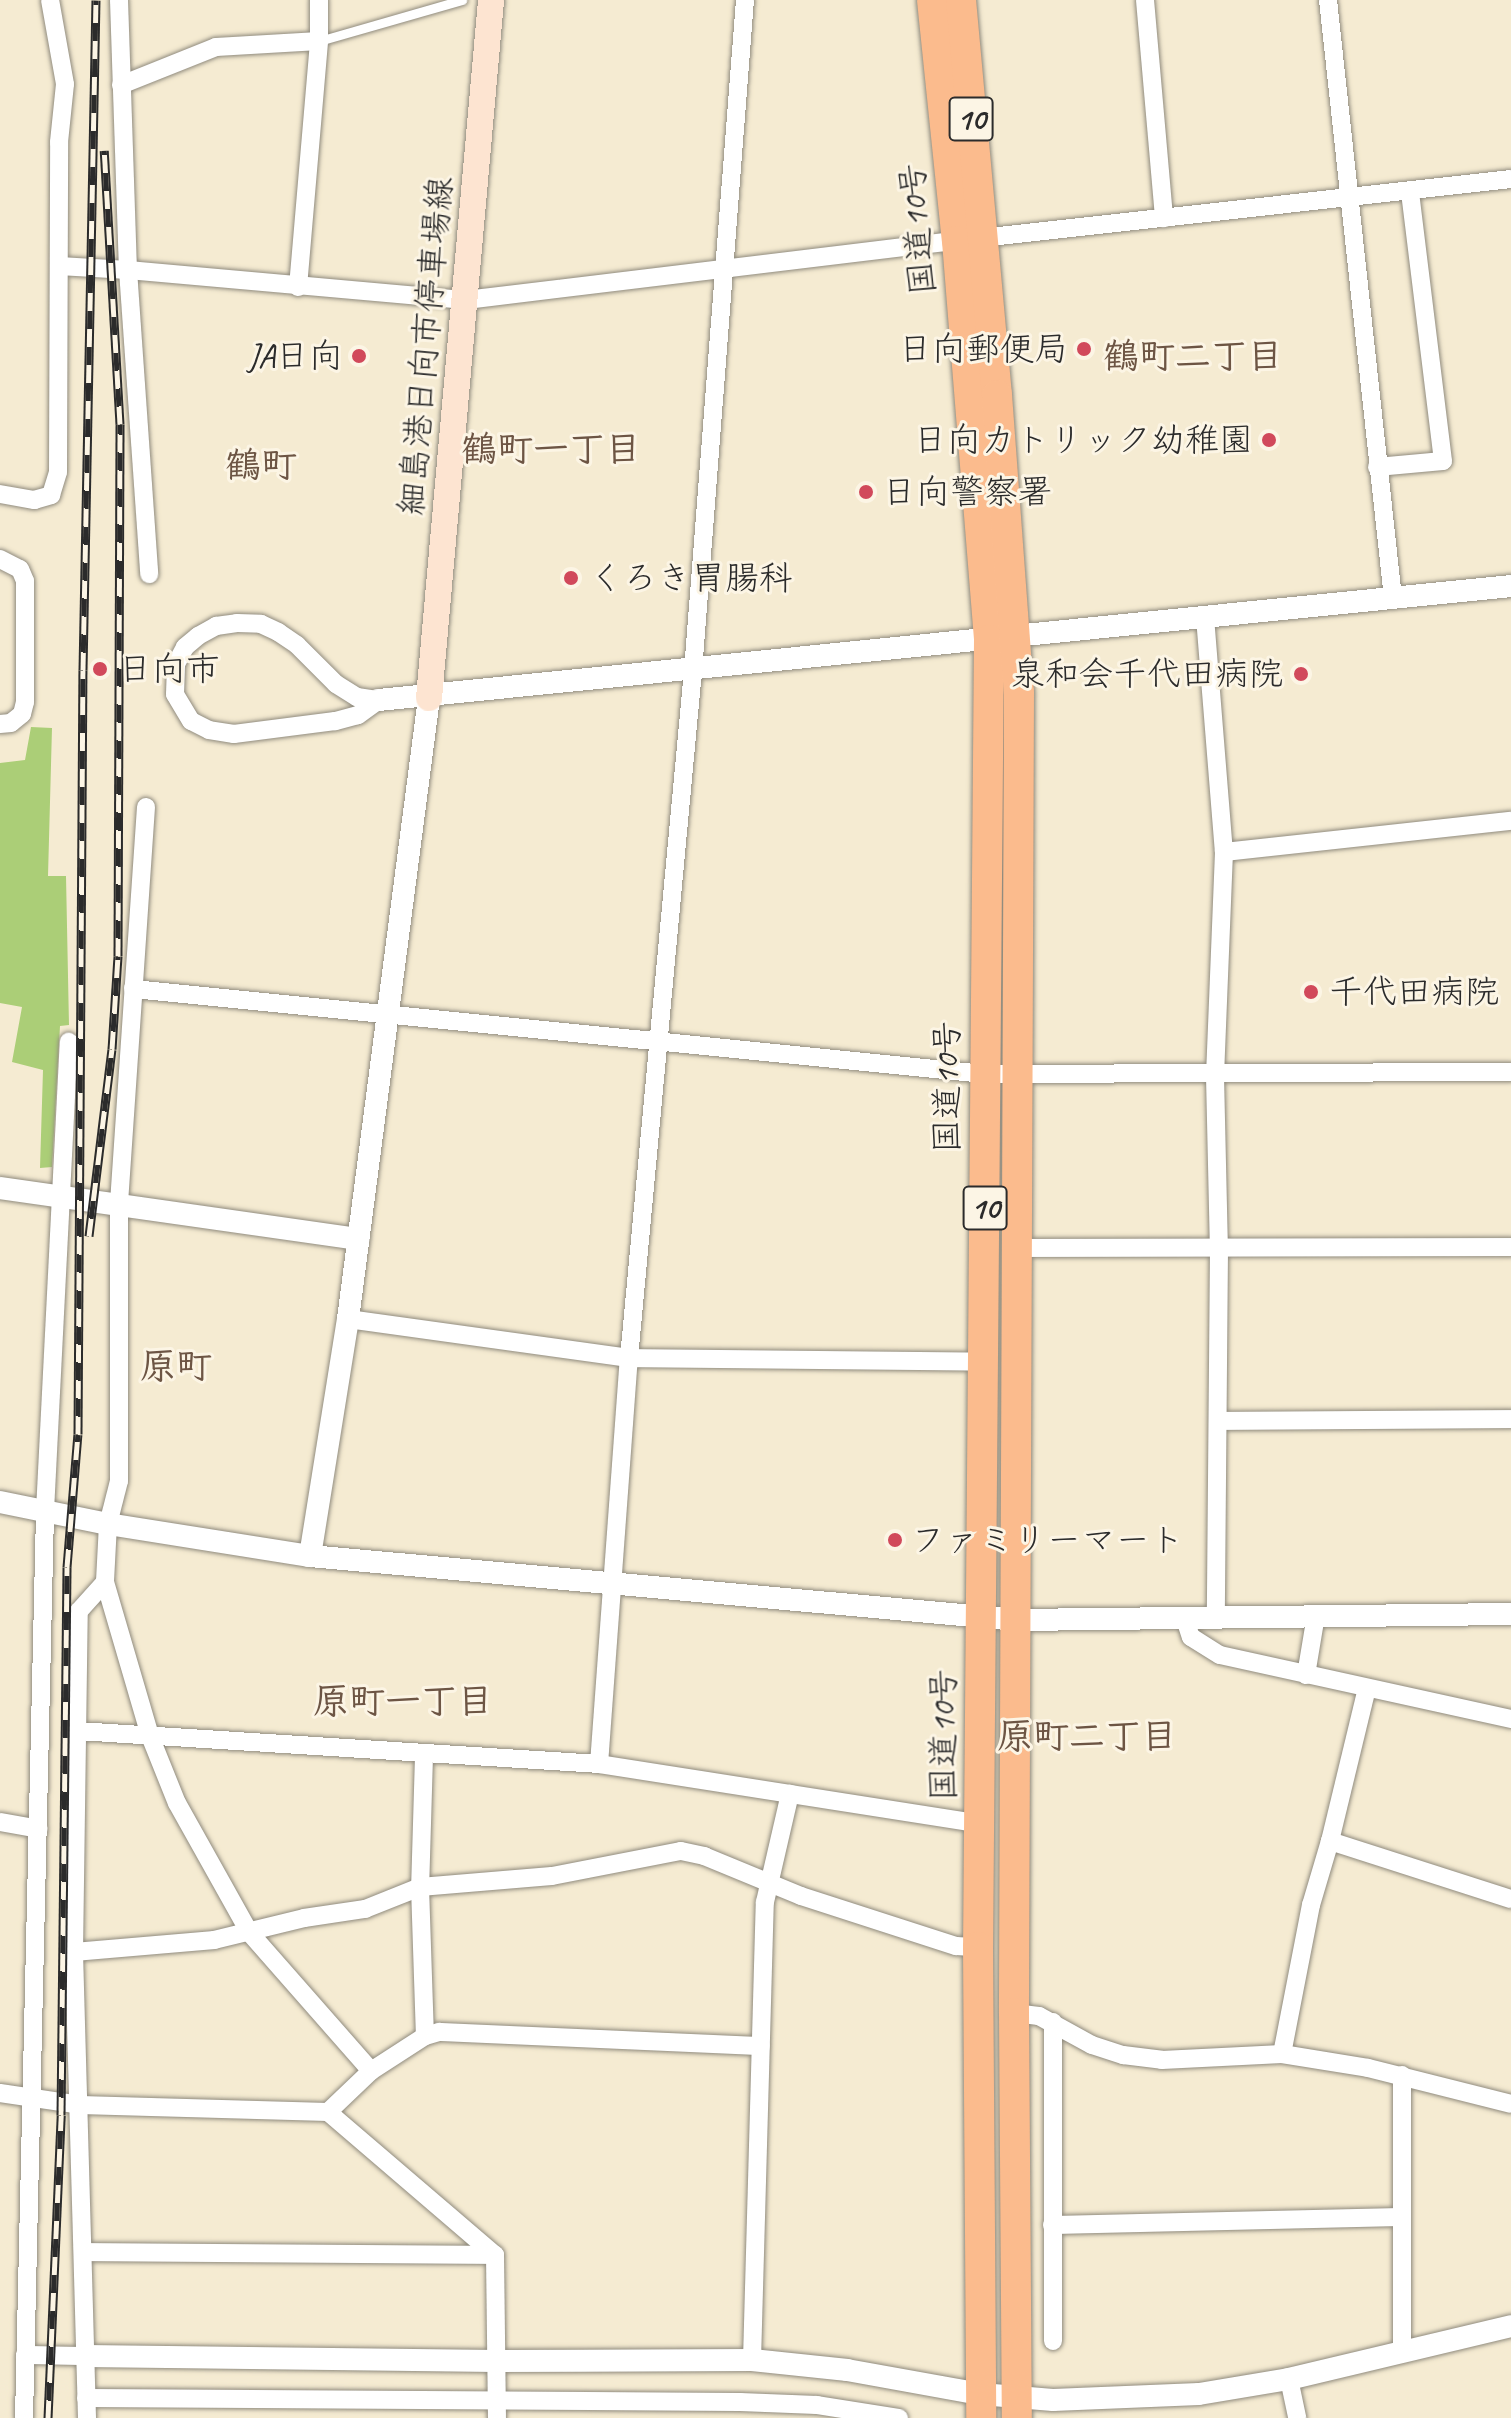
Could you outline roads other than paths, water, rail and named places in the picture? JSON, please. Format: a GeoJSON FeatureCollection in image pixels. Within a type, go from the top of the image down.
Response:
{"type":"FeatureCollection","features":[{"type":"Feature","properties":{"kind":"highway","name":"国道10号"},"geometry":{"type":"LineString","coordinates":[[932,0],[969,240]]}},
{"type":"Feature","properties":{"kind":"highway","name":"国道10号"},"geometry":{"type":"LineString","coordinates":[[961,0],[969,240],[1003,638],[1016,1075],[1018,1620],[1014,2013],[1017,2408]]}},
{"type":"Feature","properties":{"kind":"highway","name":"国道10号"},"geometry":{"type":"LineString","coordinates":[[981,2406],[978,1947],[985,1074],[1003,638]]}},
{"type":"Feature","properties":{"kind":"main road","name":"細島港日向市停車場線"},"geometry":{"type":"LineString","coordinates":[[429,698],[491,0]]}},
{"type":"Feature","properties":{"kind":"street"},"geometry":{"type":"LineString","coordinates":[[0,494],[34,500],[51,495],[58,472],[59,142],[65,84],[50,0]]}},
{"type":"Feature","properties":{"kind":"street"},"geometry":{"type":"LineString","coordinates":[[119,0],[128,270],[149,574]]}},
{"type":"Feature","properties":{"kind":"street"},"geometry":{"type":"LineString","coordinates":[[298,287],[319,41],[319,0]]}},
{"type":"Feature","properties":{"kind":"street"},"geometry":{"type":"LineString","coordinates":[[599,1764],[629,1358],[693,671],[745,0]]}},
{"type":"Feature","properties":{"kind":"street"},"geometry":{"type":"LineString","coordinates":[[1145,0],[1164,218]]}},
{"type":"Feature","properties":{"kind":"street"},"geometry":{"type":"LineString","coordinates":[[1328,0],[1393,598]]}},
{"type":"Feature","properties":{"kind":"street"},"geometry":{"type":"LineString","coordinates":[[121,85],[216,47],[319,41]]}},
{"type":"Feature","properties":{"kind":"street"},"geometry":{"type":"LineString","coordinates":[[59,266],[466,300],[1511,179]]}},
{"type":"Feature","properties":{"kind":"street"},"geometry":{"type":"LineString","coordinates":[[1377,467],[1443,461],[1410,191]]}},
{"type":"Feature","properties":{"kind":"street"},"geometry":{"type":"LineString","coordinates":[[0,559],[20,569],[25,581],[25,702],[22,714],[11,723],[0,724]]}},
{"type":"Feature","properties":{"kind":"street"},"geometry":{"type":"LineString","coordinates":[[379,700],[358,715],[335,721],[234,734],[209,730],[191,721],[181,709],[175,694],[176,664],[185,647],[216,626],[261,624],[297,645],[336,684],[357,697],[379,700],[429,698],[1511,586]]}},
{"type":"Feature","properties":{"kind":"street"},"geometry":{"type":"LineString","coordinates":[[1205,617],[1224,852],[1215,1076],[1219,1249],[1216,1616]]}},
{"type":"Feature","properties":{"kind":"street"},"geometry":{"type":"LineString","coordinates":[[310,1556],[348,1319],[429,698]]}},
{"type":"Feature","properties":{"kind":"street"},"geometry":{"type":"LineString","coordinates":[[146,807],[119,1206],[119,1481],[108,1524],[105,1582],[150,1736],[177,1803],[249,1932],[371,2071]]}},
{"type":"Feature","properties":{"kind":"street"},"geometry":{"type":"LineString","coordinates":[[1224,852],[1511,821]]}},
{"type":"Feature","properties":{"kind":"street"},"geometry":{"type":"LineString","coordinates":[[133,989],[985,1074],[1215,1076],[1511,1072]]}},
{"type":"Feature","properties":{"kind":"street"},"geometry":{"type":"LineString","coordinates":[[24,2418],[45,1511],[69,1042]]}},
{"type":"Feature","properties":{"kind":"street"},"geometry":{"type":"LineString","coordinates":[[0,1188],[358,1239]]}},
{"type":"Feature","properties":{"kind":"street"},"geometry":{"type":"LineString","coordinates":[[1018,1248],[1511,1247]]}},
{"type":"Feature","properties":{"kind":"street"},"geometry":{"type":"LineString","coordinates":[[348,1319],[629,1358],[984,1362]]}},
{"type":"Feature","properties":{"kind":"street"},"geometry":{"type":"LineString","coordinates":[[1218,1421],[1511,1419]]}},
{"type":"Feature","properties":{"kind":"street"},"geometry":{"type":"LineString","coordinates":[[0,1502],[108,1524],[310,1556],[614,1586],[1018,1620],[1511,1614]]}},
{"type":"Feature","properties":{"kind":"street"},"geometry":{"type":"LineString","coordinates":[[87,2418],[74,1952],[79,1611],[105,1582]]}},
{"type":"Feature","properties":{"kind":"street"},"geometry":{"type":"LineString","coordinates":[[1306,1675],[1316,1615]]}},
{"type":"Feature","properties":{"kind":"street"},"geometry":{"type":"LineString","coordinates":[[1184,1616],[1191,1637],[1210,1651],[1511,1719]]}},
{"type":"Feature","properties":{"kind":"street"},"geometry":{"type":"LineString","coordinates":[[1282,2054],[1311,1905],[1330,1841],[1367,1688]]}},
{"type":"Feature","properties":{"kind":"street"},"geometry":{"type":"LineString","coordinates":[[78,1731],[424,1756],[599,1764],[980,1824]]}},
{"type":"Feature","properties":{"kind":"street"},"geometry":{"type":"LineString","coordinates":[[424,1756],[420,1887],[425,2036]]}},
{"type":"Feature","properties":{"kind":"street"},"geometry":{"type":"LineString","coordinates":[[752,2360],[765,1902],[790,1794]]}},
{"type":"Feature","properties":{"kind":"street"},"geometry":{"type":"LineString","coordinates":[[0,1822],[38,1829]]}},
{"type":"Feature","properties":{"kind":"street"},"geometry":{"type":"LineString","coordinates":[[1330,1841],[1511,1899]]}},
{"type":"Feature","properties":{"kind":"street"},"geometry":{"type":"LineString","coordinates":[[74,1952],[214,1940],[304,1918],[365,1909],[420,1887],[552,1876],[681,1851],[956,1946],[978,1947]]}},
{"type":"Feature","properties":{"kind":"street"},"geometry":{"type":"LineString","coordinates":[[1014,2013],[1053,2022],[1092,2045],[1123,2055],[1162,2060],[1282,2054],[1402,2075],[1511,2104]]}},
{"type":"Feature","properties":{"kind":"street"},"geometry":{"type":"LineString","coordinates":[[1053,2022],[1053,2341]]}},
{"type":"Feature","properties":{"kind":"street"},"geometry":{"type":"LineString","coordinates":[[328,2112],[371,2071],[425,2036],[439,2032],[761,2046]]}},
{"type":"Feature","properties":{"kind":"street"},"geometry":{"type":"LineString","coordinates":[[1402,2075],[1402,2352]]}},
{"type":"Feature","properties":{"kind":"street"},"geometry":{"type":"LineString","coordinates":[[0,2093],[80,2105],[328,2112],[495,2255],[496,2410]]}},
{"type":"Feature","properties":{"kind":"street"},"geometry":{"type":"LineString","coordinates":[[1052,2225],[1402,2217]]}},
{"type":"Feature","properties":{"kind":"street"},"geometry":{"type":"LineString","coordinates":[[83,2252],[495,2255]]}},
{"type":"Feature","properties":{"kind":"street"},"geometry":{"type":"LineString","coordinates":[[25,2355],[496,2361],[752,2360],[847,2370],[981,2406],[1017,2408],[1199,2394],[1289,2379],[1511,2326]]}},
{"type":"Feature","properties":{"kind":"street"},"geometry":{"type":"LineString","coordinates":[[1289,2379],[1297,2418]]}},
{"type":"Feature","properties":{"kind":"street"},"geometry":{"type":"LineString","coordinates":[[86,2398],[496,2410],[817,2405],[899,2418]]}},
{"type":"Feature","properties":{"kind":"lane"},"geometry":{"type":"LineString","coordinates":[[319,41],[462,0]]}},
{"type":"Feature","properties":{"kind":"railway"},"geometry":{"type":"LineString","coordinates":[[48,2418],[61,2115],[67,1567],[78,1434],[83,670],[96,0]]}},
{"type":"Feature","properties":{"kind":"railway"},"geometry":{"type":"LineString","coordinates":[[89,1236],[112,1049],[118,956],[120,424],[104,150]]}},
{"type":"Feature","properties":{"kind":"place","name":"日向郵便局"},"geometry":{"type":"Point","coordinates":[1084,349]}},
{"type":"Feature","properties":{"kind":"place","name":"JA日向"},"geometry":{"type":"Point","coordinates":[359,356]}},
{"type":"Feature","properties":{"kind":"place","name":"日向カトリック幼稚園"},"geometry":{"type":"Point","coordinates":[1269,440]}},
{"type":"Feature","properties":{"kind":"place","name":"日向警察署"},"geometry":{"type":"Point","coordinates":[866,492]}},
{"type":"Feature","properties":{"kind":"place","name":"くろき胃腸科"},"geometry":{"type":"Point","coordinates":[571,578]}},
{"type":"Feature","properties":{"kind":"place","name":"日向市"},"geometry":{"type":"Point","coordinates":[100,669]}},
{"type":"Feature","properties":{"kind":"place","name":"泉和会千代田病院"},"geometry":{"type":"Point","coordinates":[1301,674]}},
{"type":"Feature","properties":{"kind":"place","name":"千代田病院"},"geometry":{"type":"Point","coordinates":[1311,992]}},
{"type":"Feature","properties":{"kind":"place","name":"ファミリーマート"},"geometry":{"type":"Point","coordinates":[895,1540]}},
{"type":"Feature","properties":{"kind":"district","name":"鶴町二丁目"},"geometry":{"type":"Point","coordinates":[1193,357]}},
{"type":"Feature","properties":{"kind":"district","name":"鶴町一丁目"},"geometry":{"type":"Point","coordinates":[551,450]}},
{"type":"Feature","properties":{"kind":"district","name":"鶴町"},"geometry":{"type":"Point","coordinates":[261,466]}},
{"type":"Feature","properties":{"kind":"district","name":"原町"},"geometry":{"type":"Point","coordinates":[176,1367]}},
{"type":"Feature","properties":{"kind":"district","name":"原町一丁目"},"geometry":{"type":"Point","coordinates":[403,1702]}},
{"type":"Feature","properties":{"kind":"district","name":"原町二丁目"},"geometry":{"type":"Point","coordinates":[1087,1737]}}]}
